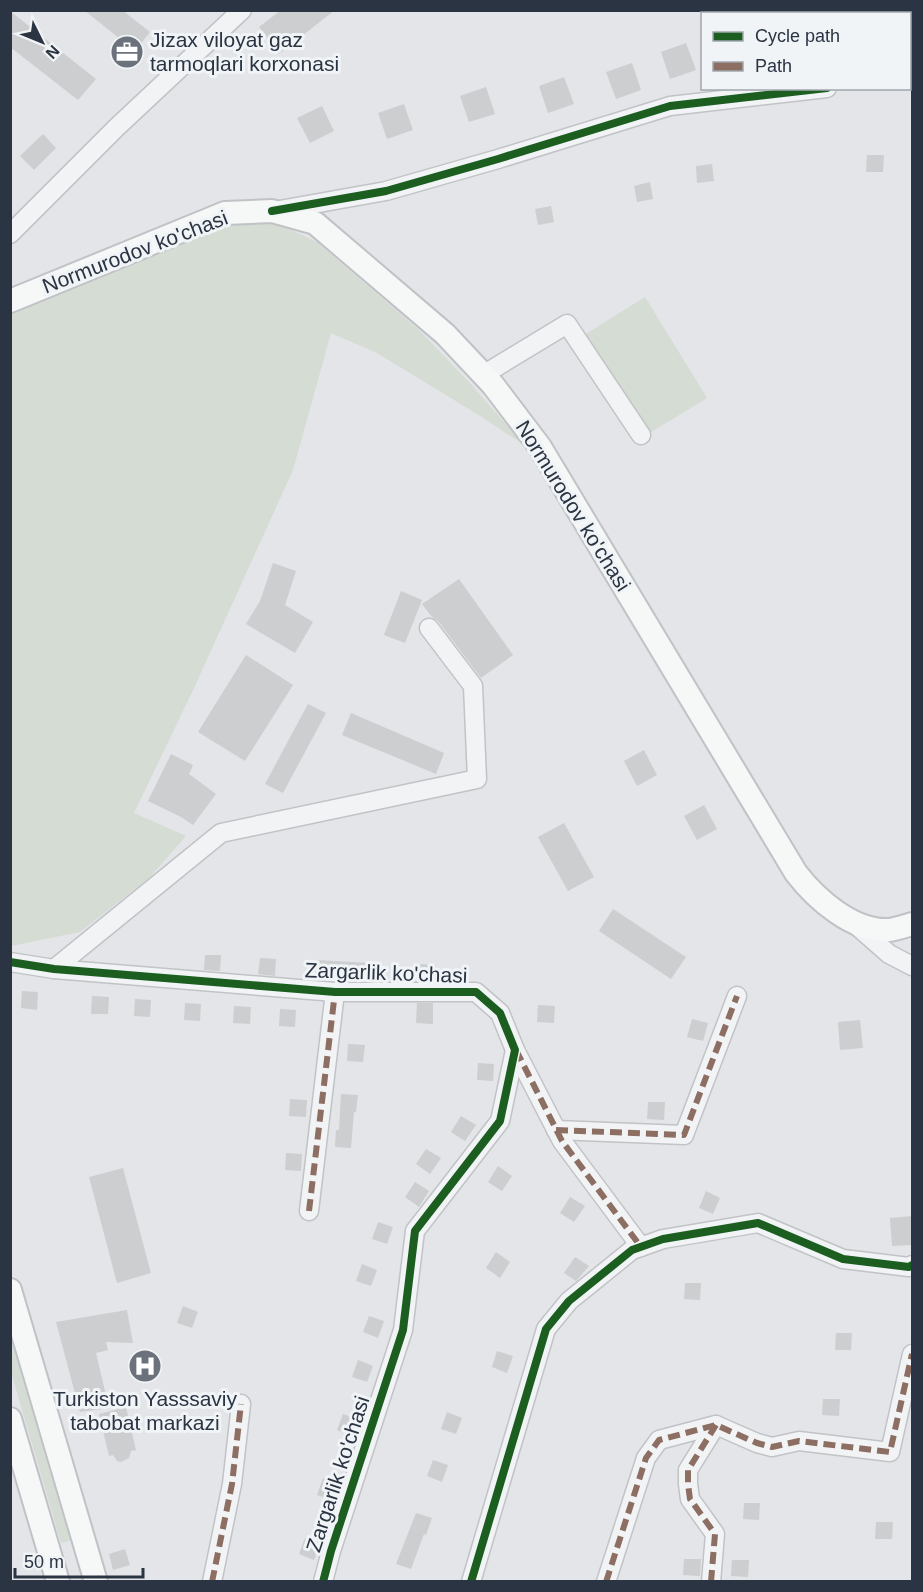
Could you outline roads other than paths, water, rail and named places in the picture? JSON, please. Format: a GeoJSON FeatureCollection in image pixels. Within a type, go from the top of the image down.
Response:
{"type":"FeatureCollection","features":[{"type":"Feature","properties":{"kind":"main road","name":"Normurodov ko'chasi"},"geometry":{"type":"LineString","coordinates":[[10,301],[225,213],[272,211],[315,223],[445,334],[483,375],[540,447],[796,873],[821,902],[850,919],[869,927],[888,930],[912,924]]}},
{"type":"Feature","properties":{"kind":"main road"},"geometry":{"type":"LineString","coordinates":[[10,1290],[96,1581]]}},
{"type":"Feature","properties":{"kind":"main road"},"geometry":{"type":"LineString","coordinates":[[10,1419],[57,1581]]}},
{"type":"Feature","properties":{"kind":"street"},"geometry":{"type":"LineString","coordinates":[[10,234],[117,127],[242,10]]}},
{"type":"Feature","properties":{"kind":"street"},"geometry":{"type":"LineString","coordinates":[[272,211],[386,191],[670,106],[810,90]]}},
{"type":"Feature","properties":{"kind":"street"},"geometry":{"type":"LineString","coordinates":[[483,375],[567,324],[641,435]]}},
{"type":"Feature","properties":{"kind":"street"},"geometry":{"type":"LineString","coordinates":[[54,969],[221,833],[477,779],[472,686],[429,628]]}},
{"type":"Feature","properties":{"kind":"street"},"geometry":{"type":"LineString","coordinates":[[850,919],[889,954],[912,966]]}},
{"type":"Feature","properties":{"kind":"street","name":"Zargarlik ko'chasi"},"geometry":{"type":"LineString","coordinates":[[10,962],[54,969],[335,992],[476,992],[500,1012],[515,1050],[500,1121],[416,1231],[404,1330],[323,1581]]}},
{"type":"Feature","properties":{"kind":"street"},"geometry":{"type":"LineString","coordinates":[[309,1211],[335,992]]}},
{"type":"Feature","properties":{"kind":"street"},"geometry":{"type":"LineString","coordinates":[[556,1130],[684,1135],[737,996]]}},
{"type":"Feature","properties":{"kind":"street"},"geometry":{"type":"LineString","coordinates":[[515,1050],[562,1142],[641,1247]]}},
{"type":"Feature","properties":{"kind":"street"},"geometry":{"type":"LineString","coordinates":[[471,1581],[546,1329],[569,1301],[632,1250],[663,1239],[758,1223],[843,1259],[909,1267],[912,1265]]}},
{"type":"Feature","properties":{"kind":"street"},"geometry":{"type":"LineString","coordinates":[[606,1581],[646,1458],[659,1440],[716,1425],[772,1447],[799,1441],[890,1452],[912,1354]]}},
{"type":"Feature","properties":{"kind":"street"},"geometry":{"type":"LineString","coordinates":[[212,1581],[232,1484],[241,1404]]}},
{"type":"Feature","properties":{"kind":"street"},"geometry":{"type":"LineString","coordinates":[[711,1581],[715,1534],[690,1499],[688,1470],[716,1425]]}},
{"type":"Feature","properties":{"kind":"place","name":"Jizax viloyat gaz tarmoqlari korxonasi"},"geometry":{"type":"Point","coordinates":[127,52]}},
{"type":"Feature","properties":{"kind":"place","name":"Turkiston Yasssaviy tabobat markazi"},"geometry":{"type":"Point","coordinates":[145,1366]}}]}
